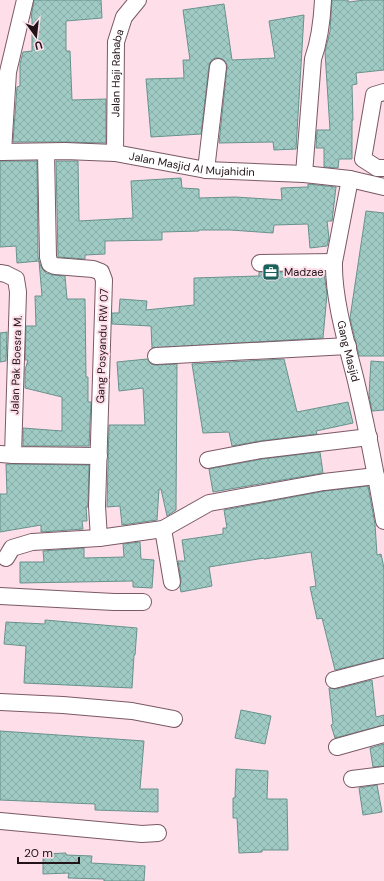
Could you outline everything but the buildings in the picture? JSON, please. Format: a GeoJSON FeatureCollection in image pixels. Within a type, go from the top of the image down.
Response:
{"type":"FeatureCollection","features":[{"type":"Feature","properties":{"kind":"street"},"geometry":{"type":"LineString","coordinates":[[1,152],[8,72],[25,0]]}},
{"type":"Feature","properties":{"kind":"street","name":"Jalan Haji Rahaba"},"geometry":{"type":"LineString","coordinates":[[115,153],[116,42],[124,17],[138,0]]}},
{"type":"Feature","properties":{"kind":"street"},"geometry":{"type":"LineString","coordinates":[[304,174],[313,59],[319,42],[323,0]]}},
{"type":"Feature","properties":{"kind":"street"},"geometry":{"type":"LineString","coordinates":[[206,170],[218,67]]}},
{"type":"Feature","properties":{"kind":"street"},"geometry":{"type":"LineString","coordinates":[[384,92],[374,95],[363,159],[377,168],[384,168]]}},
{"type":"Feature","properties":{"kind":"street","name":"Jalan Masjid Al Mujahidin"},"geometry":{"type":"LineString","coordinates":[[1,152],[65,151],[115,153],[206,170],[304,174],[350,179],[384,187]]}},
{"type":"Feature","properties":{"kind":"street","name":"Gang Posyandu RW 07"},"geometry":{"type":"LineString","coordinates":[[46,152],[48,257],[50,264],[55,266],[93,269],[101,272],[104,280],[100,456],[97,506],[99,538]]}},
{"type":"Feature","properties":{"kind":"street","name":"Gang Masjid"},"geometry":{"type":"LineString","coordinates":[[350,179],[334,262],[334,275],[337,299],[369,437],[379,458],[376,476],[384,521]]}},
{"type":"Feature","properties":{"kind":"street"},"geometry":{"type":"LineString","coordinates":[[260,263],[334,262]]}},
{"type":"Feature","properties":{"kind":"street","name":"Jalan Pak Boesra M."},"geometry":{"type":"LineString","coordinates":[[0,273],[16,279],[18,292],[6,454]]}},
{"type":"Feature","properties":{"kind":"street"},"geometry":{"type":"LineString","coordinates":[[156,356],[348,346]]}},
{"type":"Feature","properties":{"kind":"street"},"geometry":{"type":"LineString","coordinates":[[208,460],[261,450],[369,437]]}},
{"type":"Feature","properties":{"kind":"street"},"geometry":{"type":"LineString","coordinates":[[6,454],[100,456]]}},
{"type":"Feature","properties":{"kind":"street"},"geometry":{"type":"LineString","coordinates":[[6,558],[12,548],[32,542],[99,538],[163,529],[209,503],[324,482],[376,476]]}},
{"type":"Feature","properties":{"kind":"street"},"geometry":{"type":"LineString","coordinates":[[163,529],[172,582]]}},
{"type":"Feature","properties":{"kind":"street"},"geometry":{"type":"LineString","coordinates":[[0,596],[114,602],[143,602]]}},
{"type":"Feature","properties":{"kind":"street"},"geometry":{"type":"LineString","coordinates":[[334,680],[384,667]]}},
{"type":"Feature","properties":{"kind":"street"},"geometry":{"type":"LineString","coordinates":[[0,702],[63,705],[132,711],[174,719]]}},
{"type":"Feature","properties":{"kind":"street"},"geometry":{"type":"LineString","coordinates":[[337,747],[384,734]]}},
{"type":"Feature","properties":{"kind":"street"},"geometry":{"type":"LineString","coordinates":[[352,779],[384,776]]}},
{"type":"Feature","properties":{"kind":"street"},"geometry":{"type":"LineString","coordinates":[[0,821],[142,834],[158,833]]}},
{"type":"Feature","properties":{"kind":"place","name":"Madzae"},"geometry":{"type":"Point","coordinates":[271,272]}}]}
